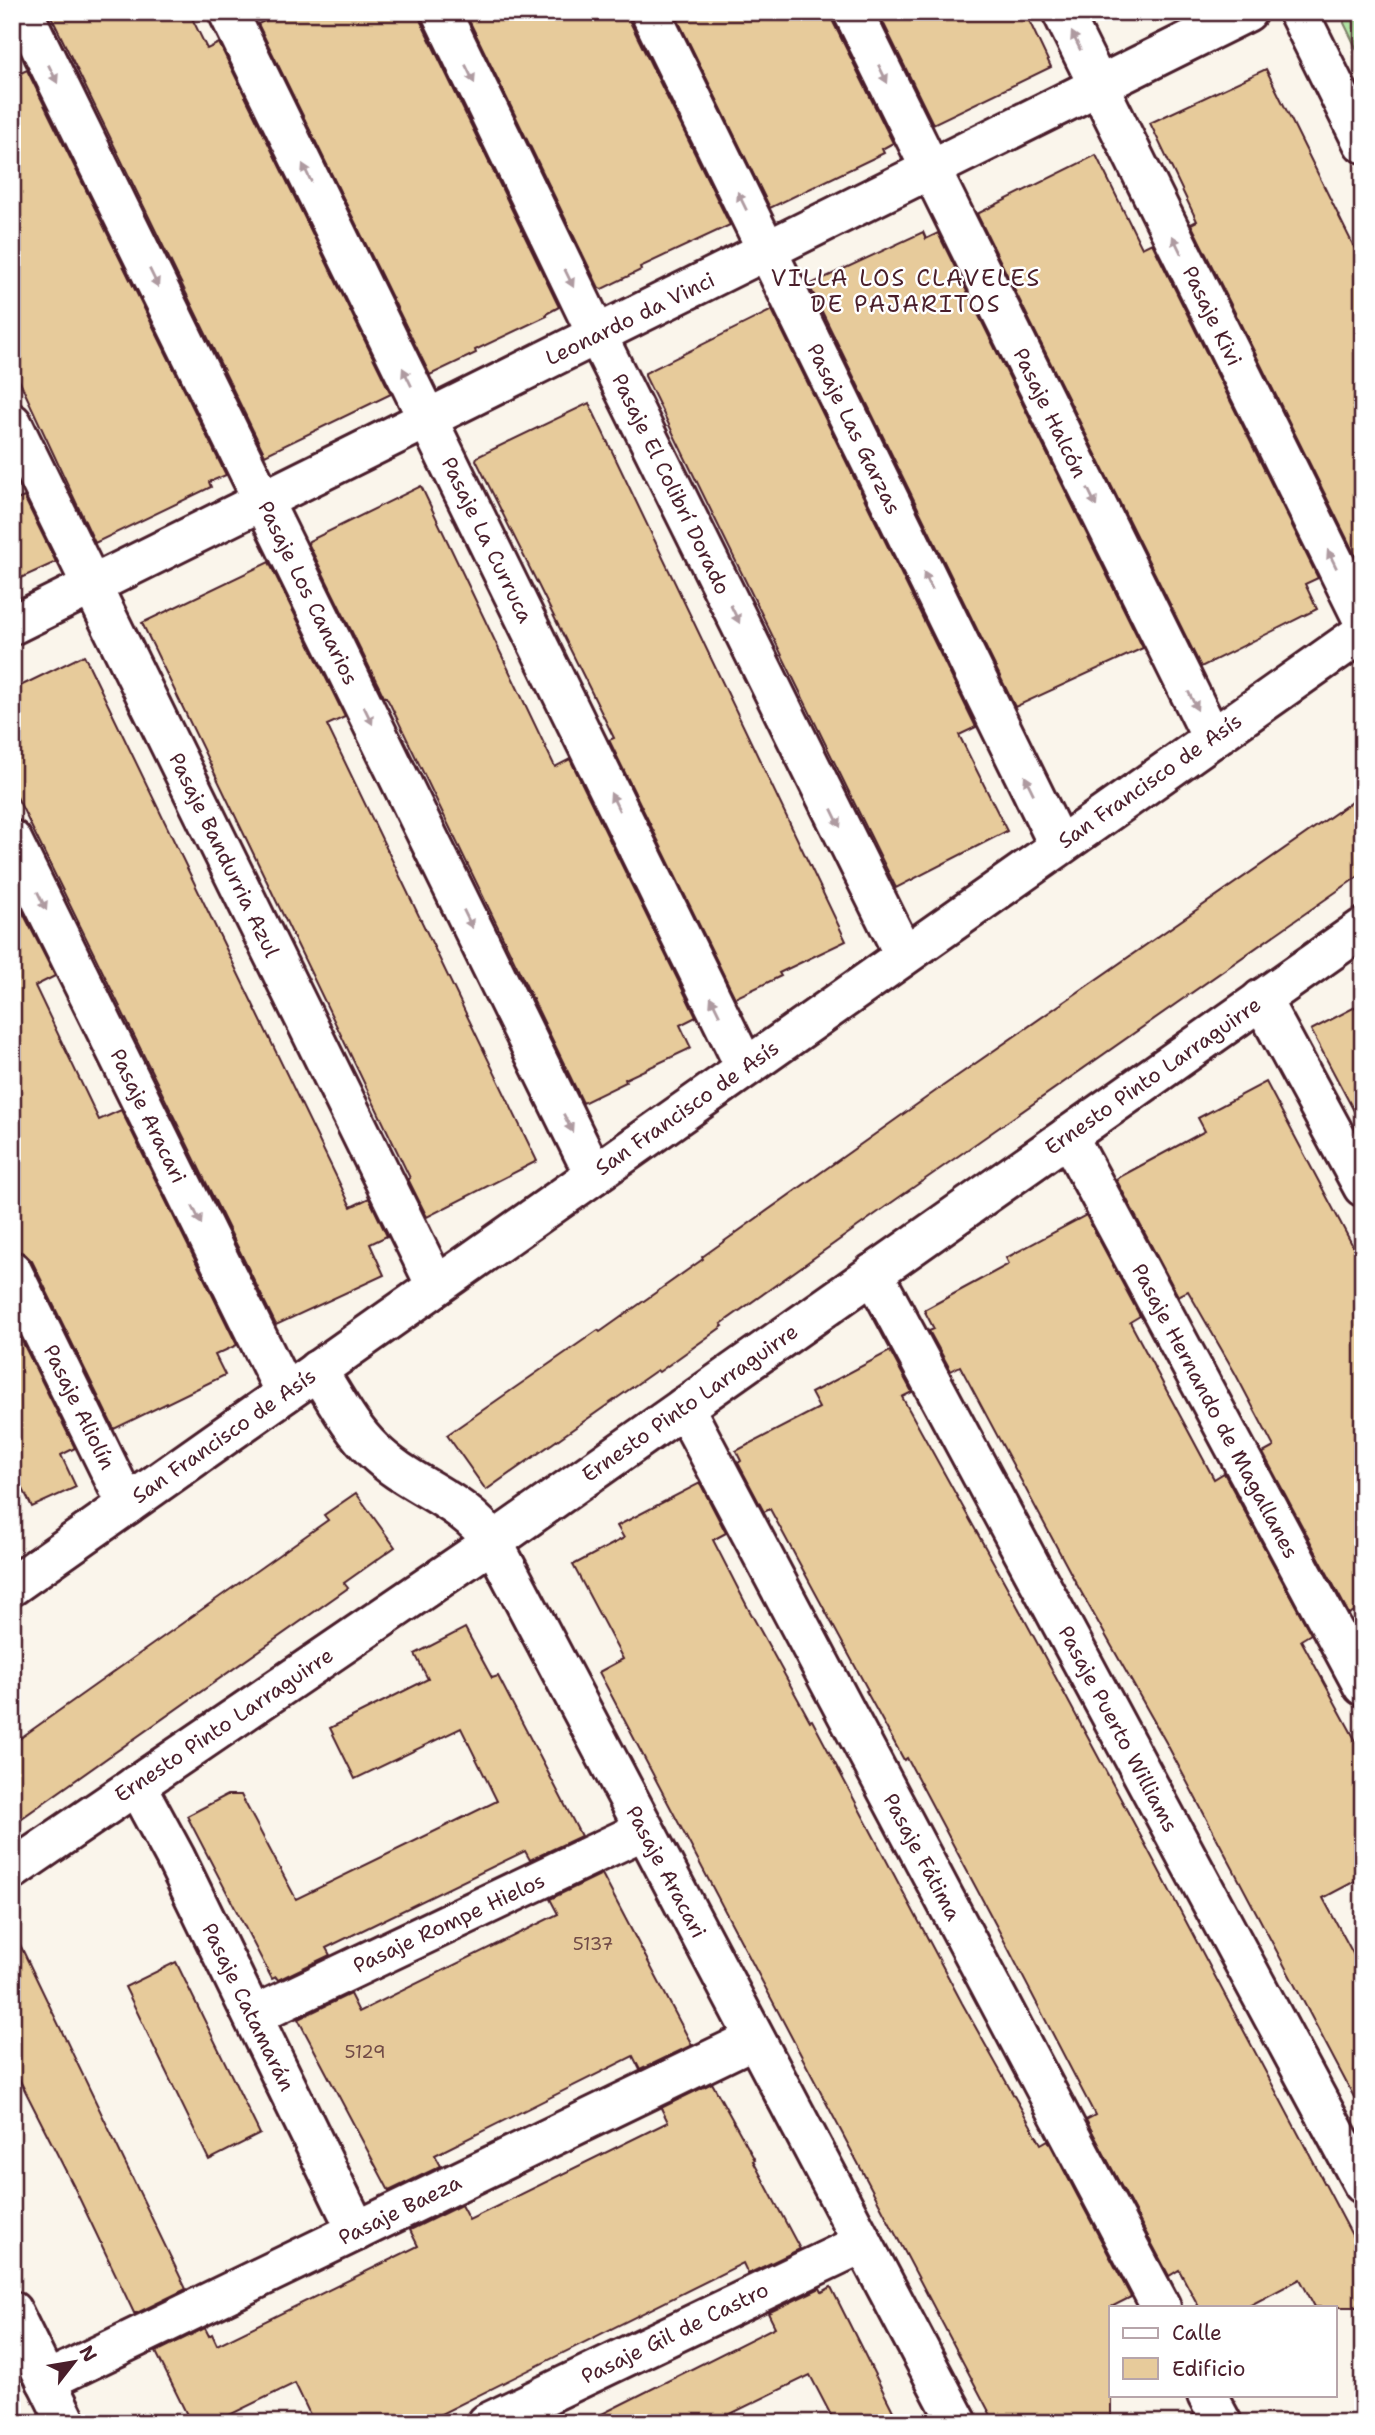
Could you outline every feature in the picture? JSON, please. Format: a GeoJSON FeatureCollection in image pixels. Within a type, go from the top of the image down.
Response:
{"type":"FeatureCollection","features":[{"type":"Feature","properties":{"kind":"street","name":"Pasaje Los Canarios"},"geometry":{"type":"LineString","coordinates":[[23,12],[594,1175]]}},
{"type":"Feature","properties":{"kind":"street","name":"Pasaje La Curruca"},"geometry":{"type":"LineString","coordinates":[[229,12],[745,1067]]}},
{"type":"Feature","properties":{"kind":"street","name":"Pasaje El Colibrí Dorado"},"geometry":{"type":"LineString","coordinates":[[441,12],[597,335],[904,955]]}},
{"type":"Feature","properties":{"kind":"street","name":"Pasaje Las Garzas"},"geometry":{"type":"LineString","coordinates":[[650,12],[1059,846]]}},
{"type":"Feature","properties":{"kind":"street","name":"Pasaje Halcón"},"geometry":{"type":"LineString","coordinates":[[853,12],[1212,738]]}},
{"type":"Feature","properties":{"kind":"street","name":"Pasaje Kivi"},"geometry":{"type":"LineString","coordinates":[[1062,12],[1363,620]]}},
{"type":"Feature","properties":{"kind":"street","name":"Leonardo da Vinci"},"geometry":{"type":"LineString","coordinates":[[12,625],[1247,12]]}},
{"type":"Feature","properties":{"kind":"street"},"geometry":{"type":"LineString","coordinates":[[1298,12],[1363,143]]}},
{"type":"Feature","properties":{"kind":"street","name":"Pasaje Bandurria Azul"},"geometry":{"type":"LineString","coordinates":[[12,424],[436,1286]]}},
{"type":"Feature","properties":{"kind":"street","name":"San Francisco de Asís"},"geometry":{"type":"LineString","coordinates":[[12,1586],[1363,632]]}},
{"type":"Feature","properties":{"kind":"street","name":"Pasaje Aracari"},"geometry":{"type":"LineString","coordinates":[[12,840],[285,1393]]}},
{"type":"Feature","properties":{"kind":"street","name":"Ernesto Pinto Larraguirre"},"geometry":{"type":"LineString","coordinates":[[12,1870],[493,1542],[1363,928]]}},
{"type":"Feature","properties":{"kind":"street"},"geometry":{"type":"LineString","coordinates":[[1261,999],[1363,1187]]}},
{"type":"Feature","properties":{"kind":"street","name":"Pasaje Hernando de Magallanes"},"geometry":{"type":"LineString","coordinates":[[1068,1136],[1363,1686]]}},
{"type":"Feature","properties":{"kind":"street","name":"Pasaje Aliolín"},"geometry":{"type":"LineString","coordinates":[[12,1271],[127,1504]]}},
{"type":"Feature","properties":{"kind":"street","name":"Pasaje Puerto Williams"},"geometry":{"type":"LineString","coordinates":[[873,1273],[1363,2184]]}},
{"type":"Feature","properties":{"kind":"street","name":"Pasaje Aracari"},"geometry":{"type":"LineString","coordinates":[[317,1370],[373,1450],[392,1465],[460,1507],[483,1528],[493,1542],[958,2423]]}},
{"type":"Feature","properties":{"kind":"street","name":"Pasaje Fátima"},"geometry":{"type":"LineString","coordinates":[[684,1407],[1160,2306]]}},
{"type":"Feature","properties":{"kind":"street","name":"Pasaje Catamarán"},"geometry":{"type":"LineString","coordinates":[[136,1785],[175,1857],[357,2231]]}},
{"type":"Feature","properties":{"kind":"street","name":"Pasaje Rompe Hielos"},"geometry":{"type":"LineString","coordinates":[[253,2016],[644,1830]]}},
{"type":"Feature","properties":{"kind":"street","name":"Pasaje Baeza"},"geometry":{"type":"LineString","coordinates":[[46,2381],[754,2039]]}},
{"type":"Feature","properties":{"kind":"street","name":"Pasaje Gil de Castro"},"geometry":{"type":"LineString","coordinates":[[487,2423],[863,2243]]}},
{"type":"Feature","properties":{"kind":"street"},"geometry":{"type":"LineString","coordinates":[[17,2331],[66,2423]]}},
{"type":"Feature","properties":{"kind":"street"},"geometry":{"type":"LineString","coordinates":[[1208,2396],[1222,2423]]}},
{"type":"Feature","properties":{"kind":"green space"},"geometry":{"type":"Polygon","coordinates":[[[1345,12],[1363,12],[1363,62],[1344,23],[1345,12]]]}},
{"type":"Feature","properties":{"kind":"building"},"geometry":{"type":"Polygon","coordinates":[[[49,12],[189,12],[207,49],[219,43],[391,394],[265,455],[49,12]]]}},
{"type":"Feature","properties":{"kind":"building"},"geometry":{"type":"Polygon","coordinates":[[[283,12],[419,12],[421,22],[559,307],[546,314],[547,316],[430,375],[258,24],[283,12]]]}},
{"type":"Feature","properties":{"kind":"building"},"geometry":{"type":"Polygon","coordinates":[[[465,12],[628,12],[630,22],[730,225],[640,267],[641,270],[602,289],[599,288],[465,12]]]}},
{"type":"Feature","properties":{"kind":"building"},"geometry":{"type":"Polygon","coordinates":[[[674,12],[831,12],[833,22],[893,143],[882,149],[884,153],[770,208],[674,12]]]}},
{"type":"Feature","properties":{"kind":"building"},"geometry":{"type":"Polygon","coordinates":[[[878,12],[1025,12],[1051,67],[933,124],[878,12]]]}},
{"type":"Feature","properties":{"kind":"building"},"geometry":{"type":"Polygon","coordinates":[[[1266,69],[1363,265],[1363,556],[1357,559],[1191,224],[1197,221],[1150,123],[1266,69]]]}},
{"type":"Feature","properties":{"kind":"building"},"geometry":{"type":"Polygon","coordinates":[[[27,70],[226,475],[209,482],[211,487],[95,543],[12,365],[12,77],[27,70]]]}},
{"type":"Feature","properties":{"kind":"building"},"geometry":{"type":"Polygon","coordinates":[[[1096,155],[1142,248],[1152,243],[1318,578],[1305,584],[1317,609],[1201,667],[977,214],[1096,155]]]}},
{"type":"Feature","properties":{"kind":"building"},"geometry":{"type":"Polygon","coordinates":[[[923,232],[926,239],[938,233],[1143,648],[1015,707],[809,285],[923,232]]]}},
{"type":"Feature","properties":{"kind":"building"},"geometry":{"type":"Polygon","coordinates":[[[772,310],[976,727],[959,735],[1007,831],[896,888],[645,376],[645,373],[772,310]]]}},
{"type":"Feature","properties":{"kind":"building"},"geometry":{"type":"Polygon","coordinates":[[[589,403],[846,941],[779,973],[781,976],[735,998],[609,740],[614,738],[476,460],[477,457],[589,403]]]}},
{"type":"Feature","properties":{"kind":"building"},"geometry":{"type":"Polygon","coordinates":[[[421,486],[555,767],[570,759],[696,1017],[680,1025],[691,1048],[625,1079],[626,1082],[583,1103],[390,704],[384,697],[308,543],[421,486]]]}},
{"type":"Feature","properties":{"kind":"building"},"geometry":{"type":"Polygon","coordinates":[[[24,497],[56,562],[12,582],[12,502],[24,497]]]}},
{"type":"Feature","properties":{"kind":"building"},"geometry":{"type":"Polygon","coordinates":[[[269,562],[345,717],[327,725],[537,1161],[427,1217],[142,623],[269,562]]]}},
{"type":"Feature","properties":{"kind":"building"},"geometry":{"type":"Polygon","coordinates":[[[84,655],[351,1207],[369,1198],[387,1236],[370,1244],[384,1275],[276,1325],[12,787],[12,690],[84,655]]]}},
{"type":"Feature","properties":{"kind":"building"},"geometry":{"type":"Polygon","coordinates":[[[1363,794],[1363,873],[891,1203],[721,1324],[723,1326],[659,1372],[657,1370],[486,1490],[447,1435],[598,1330],[600,1332],[940,1088],[1363,794]]]}},
{"type":"Feature","properties":{"kind":"building"},"geometry":{"type":"Polygon","coordinates":[[[21,909],[55,976],[35,986],[99,1120],[121,1110],[237,1345],[215,1355],[225,1375],[114,1429],[32,1261],[24,1253],[12,1249],[12,913],[21,909]]]}},
{"type":"Feature","properties":{"kind":"building"},"geometry":{"type":"Polygon","coordinates":[[[1363,1003],[1363,1128],[1311,1030],[1363,1003]]]}},
{"type":"Feature","properties":{"kind":"building"},"geometry":{"type":"Polygon","coordinates":[[[1266,1082],[1363,1265],[1363,1606],[1349,1614],[1263,1453],[1274,1447],[1235,1373],[1188,1291],[1178,1296],[1116,1179],[1205,1131],[1198,1118],[1266,1082]]]}},
{"type":"Feature","properties":{"kind":"building"},"geometry":{"type":"Polygon","coordinates":[[[1086,1215],[1140,1316],[1130,1322],[1214,1479],[1224,1473],[1311,1634],[1301,1640],[1363,1754],[1363,1877],[1323,1898],[1363,1972],[1363,2114],[1168,1746],[1076,1583],[960,1366],[951,1371],[929,1331],[934,1329],[924,1310],[1009,1264],[1006,1258],[1086,1215]]]}},
{"type":"Feature","properties":{"kind":"building"},"geometry":{"type":"Polygon","coordinates":[[[12,1321],[75,1448],[61,1455],[76,1487],[32,1507],[12,1467],[12,1321]]]}},
{"type":"Feature","properties":{"kind":"building"},"geometry":{"type":"Polygon","coordinates":[[[890,1351],[912,1392],[902,1397],[1145,1844],[1363,2256],[1363,2307],[1314,2306],[1300,2279],[1249,2306],[1198,2306],[1179,2270],[1169,2276],[1086,2120],[1095,2115],[998,1929],[907,1758],[904,1760],[866,1691],[868,1690],[770,1509],[764,1512],[738,1463],[741,1461],[736,1451],[819,1408],[811,1393],[890,1351]]]}},
{"type":"Feature","properties":{"kind":"building"},"geometry":{"type":"Polygon","coordinates":[[[700,1483],[726,1533],[713,1540],[748,1608],[810,1721],[812,1720],[962,2003],[1041,2144],[1048,2140],[1131,2297],[1109,2306],[1111,2423],[995,2423],[599,1672],[623,1659],[573,1565],[624,1538],[617,1526],[700,1483]]]}},
{"type":"Feature","properties":{"kind":"building"},"geometry":{"type":"Polygon","coordinates":[[[356,1493],[395,1547],[344,1583],[348,1588],[12,1825],[12,1744],[328,1520],[324,1515],[356,1493]]]}},
{"type":"Feature","properties":{"kind":"building"},"geometry":{"type":"Polygon","coordinates":[[[465,1628],[492,1678],[498,1676],[581,1836],[530,1860],[525,1851],[326,1948],[330,1955],[278,1980],[276,1977],[272,1979],[187,1816],[227,1795],[241,1795],[296,1899],[497,1801],[461,1728],[355,1779],[330,1728],[428,1679],[415,1654],[465,1628]]]}},
{"type":"Feature","properties":{"kind":"building"},"geometry":{"type":"Polygon","coordinates":[[[602,1874],[692,2045],[640,2070],[633,2056],[435,2155],[441,2166],[389,2191],[298,2019],[350,1994],[359,2012],[558,1914],[550,1899],[602,1874]]]}},
{"type":"Feature","properties":{"kind":"building"},"geometry":{"type":"Polygon","coordinates":[[[12,1928],[186,2289],[137,2313],[134,2313],[12,2065],[12,1928]]]}},
{"type":"Feature","properties":{"kind":"building"},"geometry":{"type":"Polygon","coordinates":[[[176,1962],[260,2134],[209,2160],[125,1987],[176,1962]]]}},
{"type":"Feature","properties":{"kind":"building"},"geometry":{"type":"Polygon","coordinates":[[[712,2083],[800,2249],[748,2274],[743,2263],[423,2423],[314,2423],[295,2383],[213,2423],[191,2423],[156,2352],[205,2328],[209,2336],[212,2334],[217,2345],[418,2246],[410,2230],[461,2205],[469,2220],[668,2122],[661,2108],[712,2083]]]}},
{"type":"Feature","properties":{"kind":"building"},"geometry":{"type":"Polygon","coordinates":[[[831,2287],[899,2423],[835,2423],[810,2375],[712,2423],[584,2423],[775,2327],[768,2313],[820,2288],[822,2292],[831,2287]]]}},
{"type":"Feature","properties":{"kind":"district","name":"VILLA LOS CLAVELES DE PAJARITOS"},"geometry":{"type":"Point","coordinates":[906,291]}}]}
